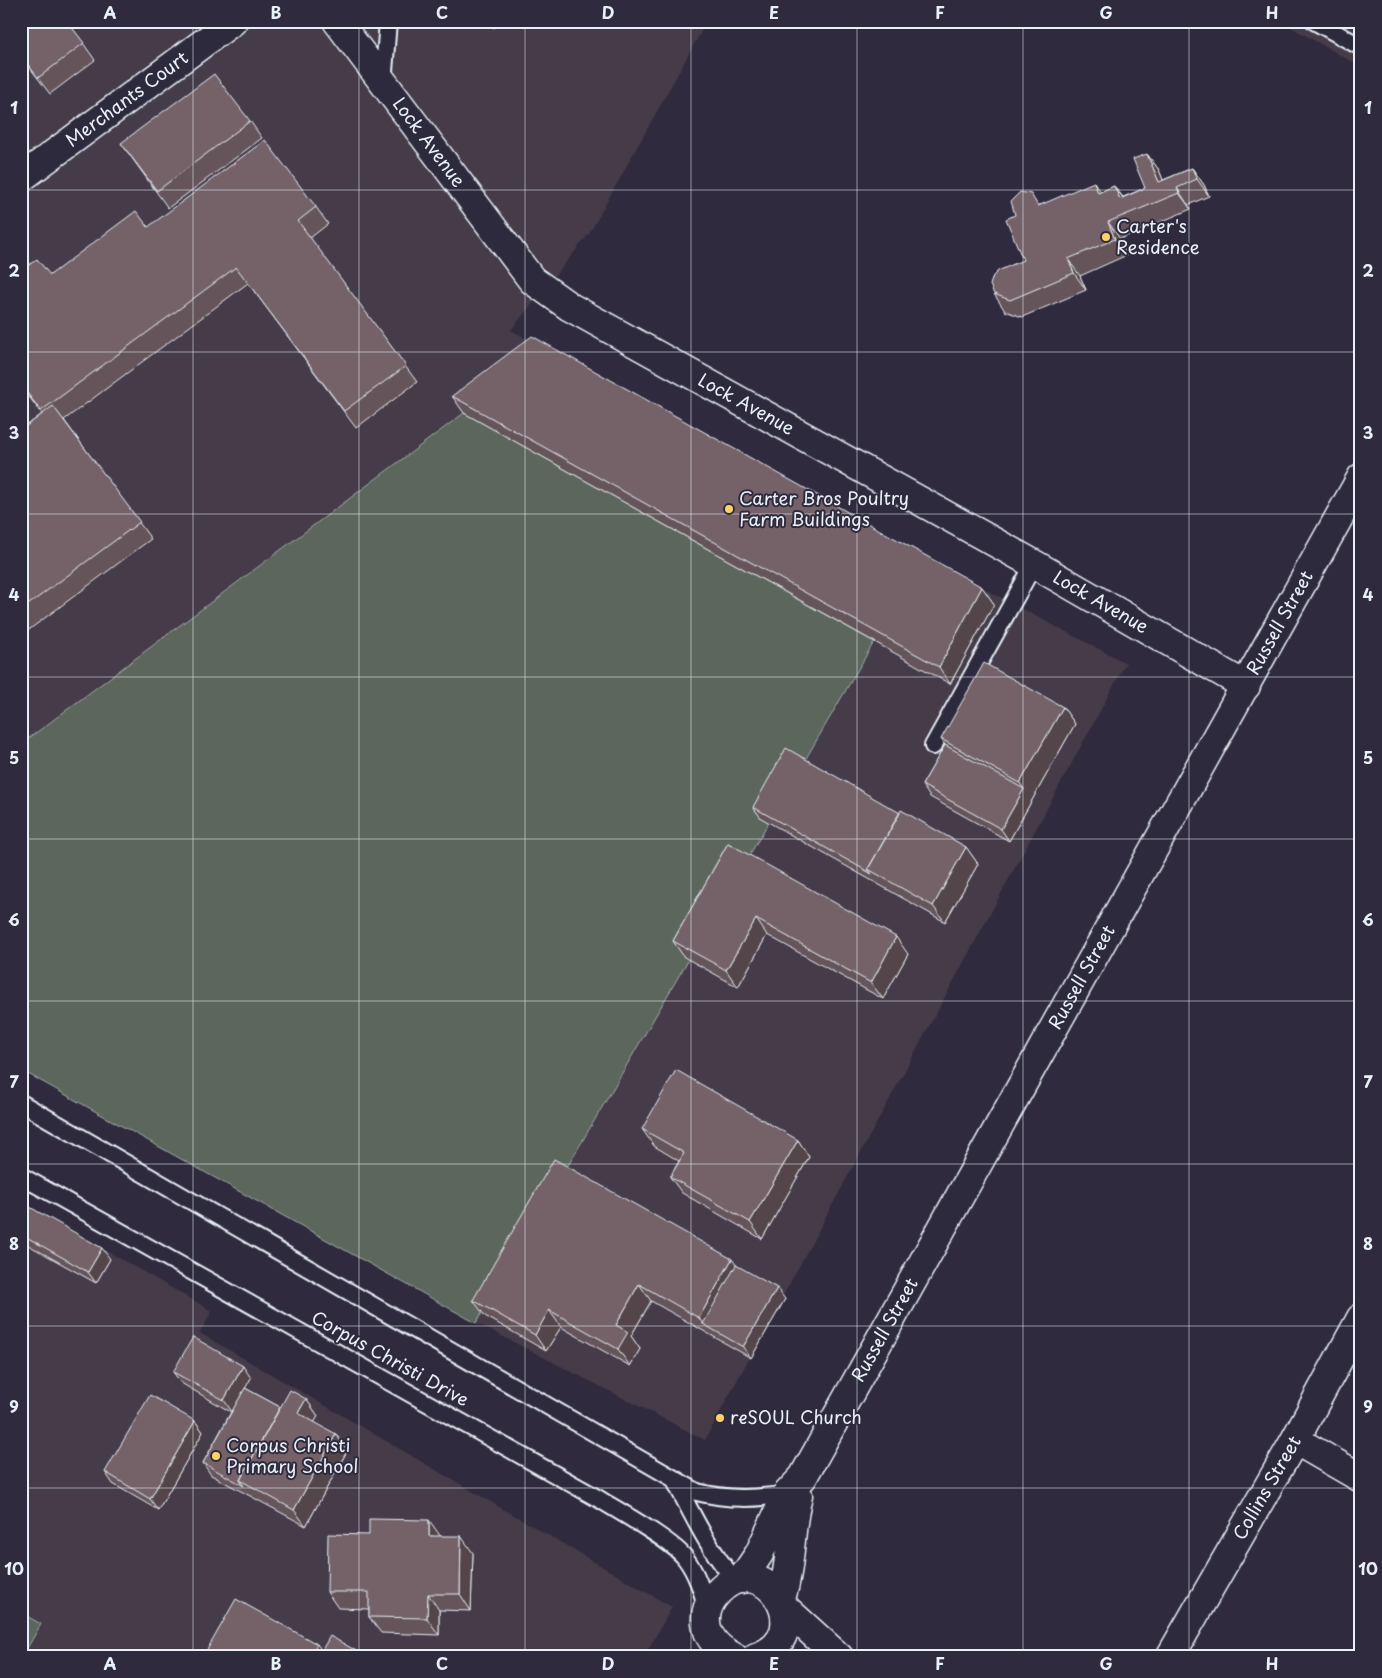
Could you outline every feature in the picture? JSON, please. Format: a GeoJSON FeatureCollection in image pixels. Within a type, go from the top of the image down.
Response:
{"type":"FeatureCollection","features":[{"type":"Feature","properties":{"kind":"street","name":"Merchants Court"},"geometry":{"type":"LineString","coordinates":[[21,178],[233,21]]}},
{"type":"Feature","properties":{"kind":"street","name":"Lock Avenue"},"geometry":{"type":"LineString","coordinates":[[337,21],[532,280],[570,307],[1034,564],[1246,686]]}},
{"type":"Feature","properties":{"kind":"street","name":"Russell Street"},"geometry":{"type":"LineString","coordinates":[[738,1579],[759,1554],[795,1485],[1246,686],[1361,478]]}},
{"type":"Feature","properties":{"kind":"street","name":"Collins Street"},"geometry":{"type":"LineString","coordinates":[[1170,1657],[1295,1440],[1361,1318]]}},
{"type":"Feature","properties":{"kind":"street"},"geometry":{"type":"LineString","coordinates":[[1295,1440],[1361,1478]]}},
{"type":"Feature","properties":{"kind":"street","name":"Russell Street"},"geometry":{"type":"LineString","coordinates":[[758,1657],[778,1642],[784,1632],[783,1604],[788,1578],[795,1485]]}},
{"type":"Feature","properties":{"kind":"street"},"geometry":{"type":"LineString","coordinates":[[700,1657],[707,1616],[713,1596],[723,1586],[738,1579],[764,1583],[774,1590],[783,1604],[839,1657]]}},
{"type":"Feature","properties":{"kind":"street"},"geometry":{"type":"LineString","coordinates":[[707,1616],[709,1634],[715,1644],[724,1652],[734,1657]]}},
{"type":"Feature","properties":{"kind":"lane"},"geometry":{"type":"LineString","coordinates":[[383,84],[388,21]]}},
{"type":"Feature","properties":{"kind":"lane"},"geometry":{"type":"LineString","coordinates":[[1314,21],[1361,47]]}},
{"type":"Feature","properties":{"kind":"lane"},"geometry":{"type":"LineString","coordinates":[[933,746],[1034,564]]}},
{"type":"Feature","properties":{"kind":"lane","name":"Corpus Christi Drive"},"geometry":{"type":"LineString","coordinates":[[21,1103],[697,1492],[720,1498],[762,1498],[795,1485]]}},
{"type":"Feature","properties":{"kind":"lane","name":"Corpus Christi Drive"},"geometry":{"type":"LineString","coordinates":[[21,1176],[591,1494],[646,1529],[685,1558],[701,1584],[707,1616]]}},
{"type":"Feature","properties":{"kind":"lane"},"geometry":{"type":"LineString","coordinates":[[675,1481],[702,1535],[716,1558],[738,1579]]}},
{"type":"Feature","properties":{"kind":"shaded area"},"geometry":{"type":"Polygon","coordinates":[[[21,21],[707,21],[589,234],[511,330],[992,593],[1126,663],[705,1440],[476,1323],[874,642],[464,413],[21,744],[21,21]]]}},
{"type":"Feature","properties":{"kind":"shaded area"},"geometry":{"type":"Polygon","coordinates":[[[1280,21],[1361,21],[1361,67],[1280,21]]]}},
{"type":"Feature","properties":{"kind":"shaded area"},"geometry":{"type":"Polygon","coordinates":[[[464,413],[874,642],[476,1323],[21,1070],[21,744],[464,413]]]}},
{"type":"Feature","properties":{"kind":"shaded area","name":"Corpus Christi Primary School"},"geometry":{"type":"Polygon","coordinates":[[[21,1202],[212,1311],[200,1333],[672,1607],[644,1657],[21,1657],[21,1202]]]}},
{"type":"Feature","properties":{"kind":"shaded area"},"geometry":{"type":"Polygon","coordinates":[[[21,1613],[41,1624],[22,1657],[21,1657],[21,1613]]]}},
{"type":"Feature","properties":{"kind":"building"},"geometry":{"type":"Polygon","coordinates":[[[21,21],[67,21],[84,43],[38,78],[21,55],[21,21]]]}},
{"type":"Feature","properties":{"kind":"building"},"geometry":{"type":"Polygon","coordinates":[[[214,74],[250,121],[157,191],[121,143],[214,74]]]}},
{"type":"Feature","properties":{"kind":"building"},"geometry":{"type":"Polygon","coordinates":[[[265,140],[316,207],[298,221],[406,366],[344,411],[236,267],[41,411],[21,385],[21,271],[37,259],[50,275],[136,211],[148,227],[265,140]]]}},
{"type":"Feature","properties":{"kind":"building"},"geometry":{"type":"Polygon","coordinates":[[[1147,154],[1159,182],[1192,168],[1197,179],[1177,188],[1179,193],[1108,222],[1115,239],[1068,259],[1074,273],[1010,300],[994,294],[990,285],[993,276],[998,271],[1023,260],[1006,219],[1015,215],[1011,201],[1020,192],[1031,194],[1038,206],[1094,182],[1098,193],[1114,186],[1120,199],[1145,188],[1133,159],[1147,154]]]}},
{"type":"Feature","properties":{"kind":"building","name":"Carter Bros Poultry Farm Buildings"},"geometry":{"type":"Polygon","coordinates":[[[532,336],[982,587],[939,667],[452,396],[532,336]]]}},
{"type":"Feature","properties":{"kind":"building"},"geometry":{"type":"Polygon","coordinates":[[[53,406],[140,522],[21,610],[21,430],[53,406]]]}},
{"type":"Feature","properties":{"kind":"building"},"geometry":{"type":"Polygon","coordinates":[[[984,663],[1063,707],[1020,783],[941,739],[984,663]]]}},
{"type":"Feature","properties":{"kind":"building"},"geometry":{"type":"Polygon","coordinates":[[[945,745],[1024,789],[1001,829],[922,785],[945,745]]]}},
{"type":"Feature","properties":{"kind":"building"},"geometry":{"type":"Polygon","coordinates":[[[786,748],[900,813],[868,869],[872,874],[753,807],[786,748]]]}},
{"type":"Feature","properties":{"kind":"building"},"geometry":{"type":"Polygon","coordinates":[[[901,810],[966,847],[933,906],[868,869],[901,810]]]}},
{"type":"Feature","properties":{"kind":"building"},"geometry":{"type":"Polygon","coordinates":[[[728,843],[896,937],[871,983],[756,919],[726,970],[673,941],[728,843]]]}},
{"type":"Feature","properties":{"kind":"building"},"geometry":{"type":"Polygon","coordinates":[[[676,1070],[798,1140],[750,1222],[670,1177],[684,1153],[642,1129],[676,1070]]]}},
{"type":"Feature","properties":{"kind":"building"},"geometry":{"type":"Polygon","coordinates":[[[554,1159],[732,1259],[699,1318],[639,1284],[616,1325],[628,1332],[618,1349],[549,1310],[535,1335],[473,1300],[554,1159]]]}},
{"type":"Feature","properties":{"kind":"building"},"geometry":{"type":"Polygon","coordinates":[[[21,1202],[102,1248],[88,1272],[21,1234],[21,1202]]]}},
{"type":"Feature","properties":{"kind":"building"},"geometry":{"type":"Polygon","coordinates":[[[736,1265],[777,1288],[743,1347],[703,1324],[736,1265]]]}},
{"type":"Feature","properties":{"kind":"building"},"geometry":{"type":"Polygon","coordinates":[[[193,1337],[243,1366],[224,1400],[173,1372],[193,1337]]]}},
{"type":"Feature","properties":{"kind":"building"},"geometry":{"type":"Polygon","coordinates":[[[245,1388],[280,1407],[240,1480],[244,1486],[203,1463],[245,1388]]]}},
{"type":"Feature","properties":{"kind":"building"},"geometry":{"type":"Polygon","coordinates":[[[290,1390],[306,1399],[298,1413],[336,1434],[294,1510],[240,1480],[290,1390]]]}},
{"type":"Feature","properties":{"kind":"building"},"geometry":{"type":"Polygon","coordinates":[[[150,1395],[195,1421],[150,1499],[105,1472],[150,1395]]]}},
{"type":"Feature","properties":{"kind":"building"},"geometry":{"type":"Polygon","coordinates":[[[369,1519],[429,1520],[429,1536],[461,1536],[460,1594],[428,1594],[427,1618],[369,1617],[369,1592],[327,1592],[328,1534],[369,1535],[369,1519]]]}},
{"type":"Feature","properties":{"kind":"building"},"geometry":{"type":"Polygon","coordinates":[[[236,1599],[317,1644],[310,1657],[203,1657],[236,1599]]]}},
{"type":"Feature","properties":{"kind":"building"},"geometry":{"type":"Polygon","coordinates":[[[330,1636],[367,1657],[318,1657],[330,1636]]]}},
{"type":"Feature","properties":{"kind":"place","name":"Carter's Residence"},"geometry":{"type":"Point","coordinates":[1106,237]}},
{"type":"Feature","properties":{"kind":"place","name":"Carter Bros Poultry Farm Buildings"},"geometry":{"type":"Point","coordinates":[729,509]}},
{"type":"Feature","properties":{"kind":"place","name":"reSOUL Church"},"geometry":{"type":"Point","coordinates":[720,1418]}},
{"type":"Feature","properties":{"kind":"place","name":"Corpus Christi Primary School"},"geometry":{"type":"Point","coordinates":[216,1456]}}]}
